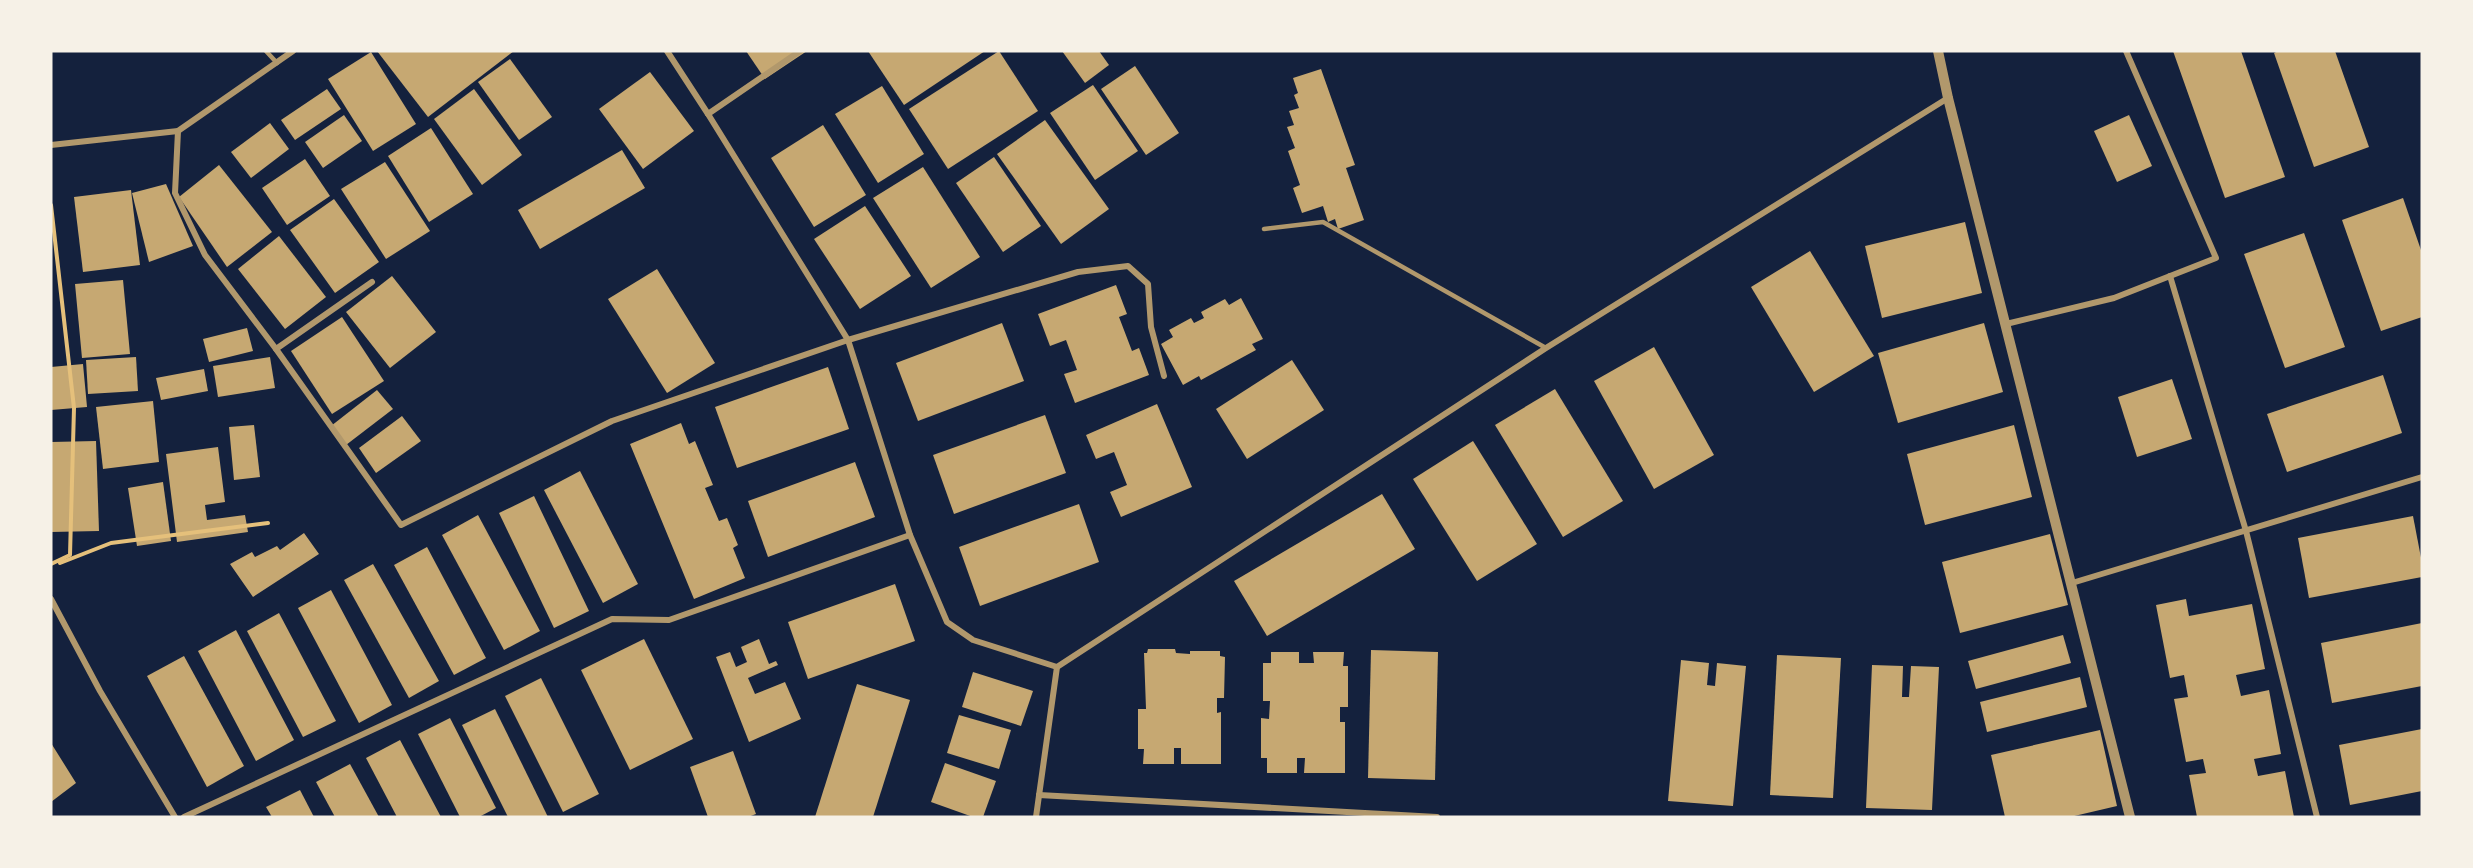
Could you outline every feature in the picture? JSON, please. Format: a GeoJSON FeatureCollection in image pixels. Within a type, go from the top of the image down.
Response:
{"type":"FeatureCollection","features":[{"type":"Feature","properties":{"kind":"street"},"geometry":{"type":"LineString","coordinates":[[51,145],[178,131],[293,51]]}},
{"type":"Feature","properties":{"kind":"street"},"geometry":{"type":"LineString","coordinates":[[667,51],[848,340],[910,535],[947,622],[973,640],[1057,668]]}},
{"type":"Feature","properties":{"kind":"street"},"geometry":{"type":"LineString","coordinates":[[708,114],[800,51]]}},
{"type":"Feature","properties":{"kind":"street"},"geometry":{"type":"LineString","coordinates":[[1938,51],[2130,817]]}},
{"type":"Feature","properties":{"kind":"street"},"geometry":{"type":"LineString","coordinates":[[2006,324],[2114,298],[2216,258],[2126,51]]}},
{"type":"Feature","properties":{"kind":"street"},"geometry":{"type":"LineString","coordinates":[[1036,817],[1057,668],[1546,348],[1948,98]]}},
{"type":"Feature","properties":{"kind":"street"},"geometry":{"type":"LineString","coordinates":[[178,131],[175,193],[205,255],[276,349],[401,525],[612,421],[848,340],[1078,272],[1128,266],[1148,284],[1151,327],[1164,376]]}},
{"type":"Feature","properties":{"kind":"street"},"geometry":{"type":"LineString","coordinates":[[2170,276],[2246,531],[2317,817]]}},
{"type":"Feature","properties":{"kind":"street"},"geometry":{"type":"LineString","coordinates":[[276,349],[372,282]]}},
{"type":"Feature","properties":{"kind":"street"},"geometry":{"type":"LineString","coordinates":[[2072,583],[2422,477]]}},
{"type":"Feature","properties":{"kind":"street"},"geometry":{"type":"LineString","coordinates":[[183,817],[612,619],[669,620],[910,535]]}},
{"type":"Feature","properties":{"kind":"street"},"geometry":{"type":"LineString","coordinates":[[51,599],[100,691],[175,817]]}},
{"type":"Feature","properties":{"kind":"street"},"geometry":{"type":"LineString","coordinates":[[1039,795],[1437,817]]}},
{"type":"Feature","properties":{"kind":"lane"},"geometry":{"type":"LineString","coordinates":[[266,51],[277,63]]}},
{"type":"Feature","properties":{"kind":"lane"},"geometry":{"type":"LineString","coordinates":[[1264,229],[1323,222],[1546,348]]}},
{"type":"Feature","properties":{"kind":"path"},"geometry":{"type":"LineString","coordinates":[[51,205],[74,408],[70,555],[51,565]]}},
{"type":"Feature","properties":{"kind":"path"},"geometry":{"type":"LineString","coordinates":[[51,565],[111,543],[268,523]]}},
{"type":"Feature","properties":{"kind":"building"},"geometry":{"type":"Polygon","coordinates":[[[377,51],[514,51],[428,117],[377,51]]]}},
{"type":"Feature","properties":{"kind":"building"},"geometry":{"type":"Polygon","coordinates":[[[746,51],[807,51],[765,79],[746,51]]]}},
{"type":"Feature","properties":{"kind":"building"},"geometry":{"type":"Polygon","coordinates":[[[868,51],[985,51],[904,105],[868,51]]]}},
{"type":"Feature","properties":{"kind":"building"},"geometry":{"type":"Polygon","coordinates":[[[999,51],[1038,111],[948,169],[909,109],[999,51]]]}},
{"type":"Feature","properties":{"kind":"building"},"geometry":{"type":"Polygon","coordinates":[[[1062,51],[1099,51],[1109,65],[1085,83],[1062,51]]]}},
{"type":"Feature","properties":{"kind":"building"},"geometry":{"type":"Polygon","coordinates":[[[2173,51],[2241,51],[2285,177],[2225,198],[2173,51]]]}},
{"type":"Feature","properties":{"kind":"building"},"geometry":{"type":"Polygon","coordinates":[[[2278,51],[2335,51],[2369,147],[2314,167],[2274,53],[2278,51]]]}},
{"type":"Feature","properties":{"kind":"building"},"geometry":{"type":"Polygon","coordinates":[[[371,52],[416,124],[373,151],[328,79],[371,52]]]}},
{"type":"Feature","properties":{"kind":"building"},"geometry":{"type":"Polygon","coordinates":[[[510,59],[552,117],[519,140],[478,82],[510,59]]]}},
{"type":"Feature","properties":{"kind":"building"},"geometry":{"type":"Polygon","coordinates":[[[1135,66],[1179,133],[1146,155],[1101,89],[1135,66]]]}},
{"type":"Feature","properties":{"kind":"building"},"geometry":{"type":"Polygon","coordinates":[[[1321,69],[1355,165],[1346,168],[1364,220],[1338,229],[1335,219],[1328,222],[1323,206],[1302,213],[1293,188],[1300,185],[1288,151],[1295,148],[1287,127],[1294,125],[1289,111],[1299,108],[1294,95],[1298,93],[1293,78],[1321,69]]]}},
{"type":"Feature","properties":{"kind":"building"},"geometry":{"type":"Polygon","coordinates":[[[650,72],[694,131],[643,169],[599,109],[650,72]]]}},
{"type":"Feature","properties":{"kind":"building"},"geometry":{"type":"Polygon","coordinates":[[[1093,85],[1138,151],[1095,180],[1050,113],[1093,85]]]}},
{"type":"Feature","properties":{"kind":"building"},"geometry":{"type":"Polygon","coordinates":[[[882,86],[924,154],[878,183],[835,114],[882,86]]]}},
{"type":"Feature","properties":{"kind":"building"},"geometry":{"type":"Polygon","coordinates":[[[327,89],[341,109],[295,140],[281,120],[327,89]]]}},
{"type":"Feature","properties":{"kind":"building"},"geometry":{"type":"Polygon","coordinates":[[[474,89],[522,155],[482,185],[434,119],[474,89]]]}},
{"type":"Feature","properties":{"kind":"building"},"geometry":{"type":"Polygon","coordinates":[[[344,115],[362,141],[323,168],[305,142],[344,115]]]}},
{"type":"Feature","properties":{"kind":"building"},"geometry":{"type":"Polygon","coordinates":[[[2129,115],[2152,166],[2117,182],[2094,131],[2129,115]]]}},
{"type":"Feature","properties":{"kind":"building"},"geometry":{"type":"Polygon","coordinates":[[[1045,120],[1109,209],[1061,244],[997,154],[1045,120]]]}},
{"type":"Feature","properties":{"kind":"building"},"geometry":{"type":"Polygon","coordinates":[[[270,123],[289,149],[251,178],[231,152],[270,123]]]}},
{"type":"Feature","properties":{"kind":"building"},"geometry":{"type":"Polygon","coordinates":[[[823,125],[866,195],[814,227],[771,158],[823,125]]]}},
{"type":"Feature","properties":{"kind":"building"},"geometry":{"type":"Polygon","coordinates":[[[431,128],[473,194],[429,222],[388,156],[431,128]]]}},
{"type":"Feature","properties":{"kind":"building"},"geometry":{"type":"Polygon","coordinates":[[[622,150],[645,188],[540,249],[518,210],[622,150]]]}},
{"type":"Feature","properties":{"kind":"building"},"geometry":{"type":"Polygon","coordinates":[[[994,157],[1041,226],[1003,252],[956,183],[994,157]]]}},
{"type":"Feature","properties":{"kind":"building"},"geometry":{"type":"Polygon","coordinates":[[[305,159],[330,196],[287,225],[262,188],[305,159]]]}},
{"type":"Feature","properties":{"kind":"building"},"geometry":{"type":"Polygon","coordinates":[[[385,162],[430,231],[386,259],[341,189],[385,162]]]}},
{"type":"Feature","properties":{"kind":"building"},"geometry":{"type":"Polygon","coordinates":[[[219,165],[272,232],[227,267],[179,197],[219,165]]]}},
{"type":"Feature","properties":{"kind":"building"},"geometry":{"type":"Polygon","coordinates":[[[923,167],[980,257],[931,288],[873,198],[923,167]]]}},
{"type":"Feature","properties":{"kind":"building"},"geometry":{"type":"Polygon","coordinates":[[[166,184],[193,246],[149,262],[132,193],[166,184]]]}},
{"type":"Feature","properties":{"kind":"building"},"geometry":{"type":"Polygon","coordinates":[[[131,190],[140,265],[83,272],[74,197],[131,190]]]}},
{"type":"Feature","properties":{"kind":"building"},"geometry":{"type":"Polygon","coordinates":[[[2403,198],[2422,253],[2422,317],[2381,331],[2342,220],[2403,198]]]}},
{"type":"Feature","properties":{"kind":"building"},"geometry":{"type":"Polygon","coordinates":[[[334,199],[379,262],[335,293],[290,230],[334,199]]]}},
{"type":"Feature","properties":{"kind":"building"},"geometry":{"type":"Polygon","coordinates":[[[865,206],[911,276],[860,309],[814,239],[865,206]]]}},
{"type":"Feature","properties":{"kind":"building"},"geometry":{"type":"Polygon","coordinates":[[[1965,222],[1982,293],[1882,318],[1865,246],[1965,222]]]}},
{"type":"Feature","properties":{"kind":"building"},"geometry":{"type":"Polygon","coordinates":[[[2304,233],[2345,347],[2285,368],[2244,254],[2304,233]]]}},
{"type":"Feature","properties":{"kind":"building"},"geometry":{"type":"Polygon","coordinates":[[[279,236],[326,297],[285,329],[238,269],[279,236]]]}},
{"type":"Feature","properties":{"kind":"building"},"geometry":{"type":"Polygon","coordinates":[[[1810,251],[1874,356],[1814,392],[1751,287],[1810,251]]]}},
{"type":"Feature","properties":{"kind":"building"},"geometry":{"type":"Polygon","coordinates":[[[657,269],[715,363],[667,393],[608,299],[657,269]]]}},
{"type":"Feature","properties":{"kind":"building"},"geometry":{"type":"Polygon","coordinates":[[[392,276],[436,332],[390,368],[346,312],[392,276]]]}},
{"type":"Feature","properties":{"kind":"building"},"geometry":{"type":"Polygon","coordinates":[[[123,280],[130,354],[82,358],[75,284],[123,280]]]}},
{"type":"Feature","properties":{"kind":"building"},"geometry":{"type":"Polygon","coordinates":[[[1116,285],[1127,314],[1119,317],[1132,351],[1139,348],[1149,375],[1075,403],[1064,374],[1077,370],[1066,340],[1050,346],[1038,314],[1116,285]]]}},
{"type":"Feature","properties":{"kind":"building"},"geometry":{"type":"Polygon","coordinates":[[[1241,298],[1263,339],[1252,344],[1256,350],[1201,380],[1199,376],[1183,385],[1161,344],[1173,337],[1169,330],[1191,318],[1194,323],[1204,318],[1201,312],[1225,299],[1229,305],[1241,298]]]}},
{"type":"Feature","properties":{"kind":"building"},"geometry":{"type":"Polygon","coordinates":[[[342,317],[384,381],[332,414],[291,351],[342,317]]]}},
{"type":"Feature","properties":{"kind":"building"},"geometry":{"type":"Polygon","coordinates":[[[1002,323],[1024,381],[918,421],[896,363],[1002,323]]]}},
{"type":"Feature","properties":{"kind":"building"},"geometry":{"type":"Polygon","coordinates":[[[1984,323],[2003,392],[1898,423],[1878,353],[1984,323]]]}},
{"type":"Feature","properties":{"kind":"building"},"geometry":{"type":"Polygon","coordinates":[[[247,328],[253,351],[209,362],[203,339],[247,328]]]}},
{"type":"Feature","properties":{"kind":"building"},"geometry":{"type":"Polygon","coordinates":[[[1654,347],[1714,455],[1654,489],[1594,381],[1654,347]]]}},
{"type":"Feature","properties":{"kind":"building"},"geometry":{"type":"Polygon","coordinates":[[[136,357],[138,391],[88,394],[86,360],[136,357]]]}},
{"type":"Feature","properties":{"kind":"building"},"geometry":{"type":"Polygon","coordinates":[[[270,357],[275,388],[218,397],[213,366],[270,357]]]}},
{"type":"Feature","properties":{"kind":"building"},"geometry":{"type":"Polygon","coordinates":[[[1292,360],[1324,410],[1247,459],[1216,409],[1292,360]]]}},
{"type":"Feature","properties":{"kind":"building"},"geometry":{"type":"Polygon","coordinates":[[[83,364],[87,407],[51,410],[51,367],[83,364]]]}},
{"type":"Feature","properties":{"kind":"building"},"geometry":{"type":"Polygon","coordinates":[[[828,367],[849,429],[737,468],[715,407],[828,367]]]}},
{"type":"Feature","properties":{"kind":"building"},"geometry":{"type":"Polygon","coordinates":[[[204,369],[208,391],[161,400],[156,378],[204,369]]]}},
{"type":"Feature","properties":{"kind":"building"},"geometry":{"type":"Polygon","coordinates":[[[2383,375],[2402,433],[2287,472],[2267,414],[2383,375]]]}},
{"type":"Feature","properties":{"kind":"building"},"geometry":{"type":"Polygon","coordinates":[[[2172,379],[2192,439],[2137,457],[2118,397],[2172,379]]]}},
{"type":"Feature","properties":{"kind":"building"},"geometry":{"type":"Polygon","coordinates":[[[1555,389],[1623,501],[1563,537],[1495,425],[1555,389]]]}},
{"type":"Feature","properties":{"kind":"building"},"geometry":{"type":"Polygon","coordinates":[[[377,390],[393,409],[346,445],[331,426],[377,390]]]}},
{"type":"Feature","properties":{"kind":"building"},"geometry":{"type":"Polygon","coordinates":[[[153,401],[159,462],[103,469],[96,407],[153,401]]]}},
{"type":"Feature","properties":{"kind":"building"},"geometry":{"type":"Polygon","coordinates":[[[1157,404],[1192,487],[1121,517],[1110,492],[1127,485],[1114,452],[1096,459],[1086,435],[1157,404]]]}},
{"type":"Feature","properties":{"kind":"building"},"geometry":{"type":"Polygon","coordinates":[[[1045,415],[1066,473],[954,514],[933,455],[1045,415]]]}},
{"type":"Feature","properties":{"kind":"building"},"geometry":{"type":"Polygon","coordinates":[[[402,416],[421,441],[376,473],[359,448],[402,416]]]}},
{"type":"Feature","properties":{"kind":"building"},"geometry":{"type":"Polygon","coordinates":[[[681,423],[689,444],[695,441],[713,485],[705,488],[719,521],[727,518],[738,545],[733,548],[745,578],[694,599],[630,444],[681,423]]]}},
{"type":"Feature","properties":{"kind":"building"},"geometry":{"type":"Polygon","coordinates":[[[254,425],[260,477],[234,480],[229,427],[254,425]]]}},
{"type":"Feature","properties":{"kind":"building"},"geometry":{"type":"Polygon","coordinates":[[[2014,425],[2032,497],[1925,525],[1907,454],[2014,425]]]}},
{"type":"Feature","properties":{"kind":"building"},"geometry":{"type":"Polygon","coordinates":[[[96,441],[99,531],[51,532],[51,442],[96,441]]]}},
{"type":"Feature","properties":{"kind":"building"},"geometry":{"type":"Polygon","coordinates":[[[1473,441],[1537,544],[1477,581],[1413,479],[1473,441]]]}},
{"type":"Feature","properties":{"kind":"building"},"geometry":{"type":"Polygon","coordinates":[[[218,447],[225,502],[205,505],[207,520],[245,515],[248,532],[177,542],[166,454],[218,447]]]}},
{"type":"Feature","properties":{"kind":"building"},"geometry":{"type":"Polygon","coordinates":[[[855,462],[875,517],[768,557],[748,501],[855,462]]]}},
{"type":"Feature","properties":{"kind":"building"},"geometry":{"type":"Polygon","coordinates":[[[580,471],[638,584],[603,603],[544,490],[580,471]]]}},
{"type":"Feature","properties":{"kind":"building"},"geometry":{"type":"Polygon","coordinates":[[[163,482],[171,541],[137,546],[128,488],[163,482]]]}},
{"type":"Feature","properties":{"kind":"building"},"geometry":{"type":"Polygon","coordinates":[[[1382,494],[1415,549],[1267,636],[1234,581],[1382,494]]]}},
{"type":"Feature","properties":{"kind":"building"},"geometry":{"type":"Polygon","coordinates":[[[534,496],[589,611],[554,628],[499,513],[534,496]]]}},
{"type":"Feature","properties":{"kind":"building"},"geometry":{"type":"Polygon","coordinates":[[[1079,504],[1099,562],[980,606],[959,547],[1079,504]]]}},
{"type":"Feature","properties":{"kind":"building"},"geometry":{"type":"Polygon","coordinates":[[[478,515],[540,631],[504,650],[442,535],[478,515]]]}},
{"type":"Feature","properties":{"kind":"building"},"geometry":{"type":"Polygon","coordinates":[[[2413,516],[2422,563],[2422,577],[2309,598],[2298,538],[2413,516]]]}},
{"type":"Feature","properties":{"kind":"building"},"geometry":{"type":"Polygon","coordinates":[[[304,533],[319,554],[253,597],[230,564],[252,552],[255,557],[277,546],[280,550],[304,533]]]}},
{"type":"Feature","properties":{"kind":"building"},"geometry":{"type":"Polygon","coordinates":[[[2050,534],[2068,605],[1960,633],[1942,562],[2050,534]]]}},
{"type":"Feature","properties":{"kind":"building"},"geometry":{"type":"Polygon","coordinates":[[[427,547],[486,658],[454,675],[394,565],[427,547]]]}},
{"type":"Feature","properties":{"kind":"building"},"geometry":{"type":"Polygon","coordinates":[[[373,564],[439,681],[409,698],[344,580],[373,564]]]}},
{"type":"Feature","properties":{"kind":"building"},"geometry":{"type":"Polygon","coordinates":[[[895,584],[915,641],[808,679],[788,622],[895,584]]]}},
{"type":"Feature","properties":{"kind":"building"},"geometry":{"type":"Polygon","coordinates":[[[331,590],[392,705],[359,723],[298,608],[331,590]]]}},
{"type":"Feature","properties":{"kind":"building"},"geometry":{"type":"Polygon","coordinates":[[[2186,599],[2189,616],[2252,604],[2265,669],[2236,675],[2241,696],[2269,690],[2281,754],[2254,759],[2258,776],[2285,771],[2294,817],[2197,817],[2189,775],[2206,773],[2203,759],[2186,762],[2174,699],[2188,697],[2184,675],[2170,678],[2156,605],[2186,599]]]}},
{"type":"Feature","properties":{"kind":"building"},"geometry":{"type":"Polygon","coordinates":[[[279,613],[336,721],[303,737],[247,631],[279,613]]]}},
{"type":"Feature","properties":{"kind":"building"},"geometry":{"type":"Polygon","coordinates":[[[2422,623],[2422,686],[2332,703],[2321,643],[2422,623]]]}},
{"type":"Feature","properties":{"kind":"building"},"geometry":{"type":"Polygon","coordinates":[[[236,630],[294,740],[256,761],[198,651],[236,630]]]}},
{"type":"Feature","properties":{"kind":"building"},"geometry":{"type":"Polygon","coordinates":[[[2063,635],[2071,663],[1976,689],[1968,661],[2063,635]]]}},
{"type":"Feature","properties":{"kind":"building"},"geometry":{"type":"Polygon","coordinates":[[[644,639],[693,739],[630,770],[581,670],[644,639]]]}},
{"type":"Feature","properties":{"kind":"building"},"geometry":{"type":"Polygon","coordinates":[[[759,639],[769,664],[776,661],[778,665],[748,678],[755,694],[785,682],[801,719],[749,742],[716,657],[730,652],[736,667],[747,662],[741,647],[759,639]]]}},
{"type":"Feature","properties":{"kind":"building"},"geometry":{"type":"Polygon","coordinates":[[[1148,649],[1175,649],[1176,653],[1190,654],[1190,651],[1220,651],[1220,656],[1225,657],[1224,698],[1217,698],[1217,713],[1221,712],[1221,764],[1181,764],[1181,748],[1174,748],[1174,764],[1143,764],[1144,749],[1138,749],[1138,709],[1146,709],[1144,653],[1147,653],[1148,649]]]}},
{"type":"Feature","properties":{"kind":"building"},"geometry":{"type":"Polygon","coordinates":[[[1371,650],[1438,652],[1435,780],[1368,778],[1371,650]]]}},
{"type":"Feature","properties":{"kind":"building"},"geometry":{"type":"Polygon","coordinates":[[[1271,652],[1299,652],[1299,663],[1314,663],[1313,652],[1344,652],[1343,666],[1348,666],[1348,707],[1340,707],[1340,722],[1345,722],[1345,773],[1304,773],[1305,758],[1297,758],[1297,773],[1267,773],[1267,758],[1261,758],[1261,718],[1269,719],[1270,701],[1263,701],[1263,663],[1271,663],[1271,652]]]}},
{"type":"Feature","properties":{"kind":"building"},"geometry":{"type":"Polygon","coordinates":[[[1777,655],[1841,658],[1833,798],[1770,795],[1777,655]]]}},
{"type":"Feature","properties":{"kind":"building"},"geometry":{"type":"Polygon","coordinates":[[[184,656],[244,766],[207,787],[147,676],[184,656]]]}},
{"type":"Feature","properties":{"kind":"building"},"geometry":{"type":"Polygon","coordinates":[[[1681,660],[1709,663],[1707,685],[1715,686],[1717,663],[1746,666],[1733,806],[1668,801],[1681,660]]]}},
{"type":"Feature","properties":{"kind":"building"},"geometry":{"type":"Polygon","coordinates":[[[1872,665],[1903,666],[1902,697],[1909,697],[1911,666],[1939,667],[1932,810],[1866,808],[1872,665]]]}},
{"type":"Feature","properties":{"kind":"building"},"geometry":{"type":"Polygon","coordinates":[[[973,672],[1033,691],[1021,726],[962,707],[973,672]]]}},
{"type":"Feature","properties":{"kind":"building"},"geometry":{"type":"Polygon","coordinates":[[[2080,677],[2087,707],[1987,732],[1980,702],[2080,677]]]}},
{"type":"Feature","properties":{"kind":"building"},"geometry":{"type":"Polygon","coordinates":[[[541,678],[599,794],[563,812],[505,696],[541,678]]]}},
{"type":"Feature","properties":{"kind":"building"},"geometry":{"type":"Polygon","coordinates":[[[857,684],[910,700],[873,817],[815,817],[857,684]]]}},
{"type":"Feature","properties":{"kind":"building"},"geometry":{"type":"Polygon","coordinates":[[[495,709],[548,817],[508,817],[462,725],[495,709]]]}},
{"type":"Feature","properties":{"kind":"building"},"geometry":{"type":"Polygon","coordinates":[[[959,715],[1011,730],[999,769],[947,753],[959,715]]]}},
{"type":"Feature","properties":{"kind":"building"},"geometry":{"type":"Polygon","coordinates":[[[450,718],[496,808],[479,817],[460,817],[418,734],[450,718]]]}},
{"type":"Feature","properties":{"kind":"building"},"geometry":{"type":"Polygon","coordinates":[[[2422,729],[2422,791],[2350,805],[2339,745],[2422,729]]]}},
{"type":"Feature","properties":{"kind":"building"},"geometry":{"type":"Polygon","coordinates":[[[2100,730],[2117,806],[2070,817],[2005,817],[1991,755],[2100,730]]]}},
{"type":"Feature","properties":{"kind":"building"},"geometry":{"type":"Polygon","coordinates":[[[400,740],[441,817],[397,817],[366,758],[400,740]]]}},
{"type":"Feature","properties":{"kind":"building"},"geometry":{"type":"Polygon","coordinates":[[[51,743],[76,783],[51,802],[51,743]]]}},
{"type":"Feature","properties":{"kind":"building"},"geometry":{"type":"Polygon","coordinates":[[[733,751],[756,814],[748,817],[708,817],[690,767],[733,751]]]}},
{"type":"Feature","properties":{"kind":"building"},"geometry":{"type":"Polygon","coordinates":[[[945,763],[996,781],[983,817],[973,817],[931,802],[945,763]]]}},
{"type":"Feature","properties":{"kind":"building"},"geometry":{"type":"Polygon","coordinates":[[[350,764],[379,817],[335,817],[316,782],[350,764]]]}},
{"type":"Feature","properties":{"kind":"building"},"geometry":{"type":"Polygon","coordinates":[[[300,790],[314,817],[272,817],[266,807],[300,790]]]}}]}
